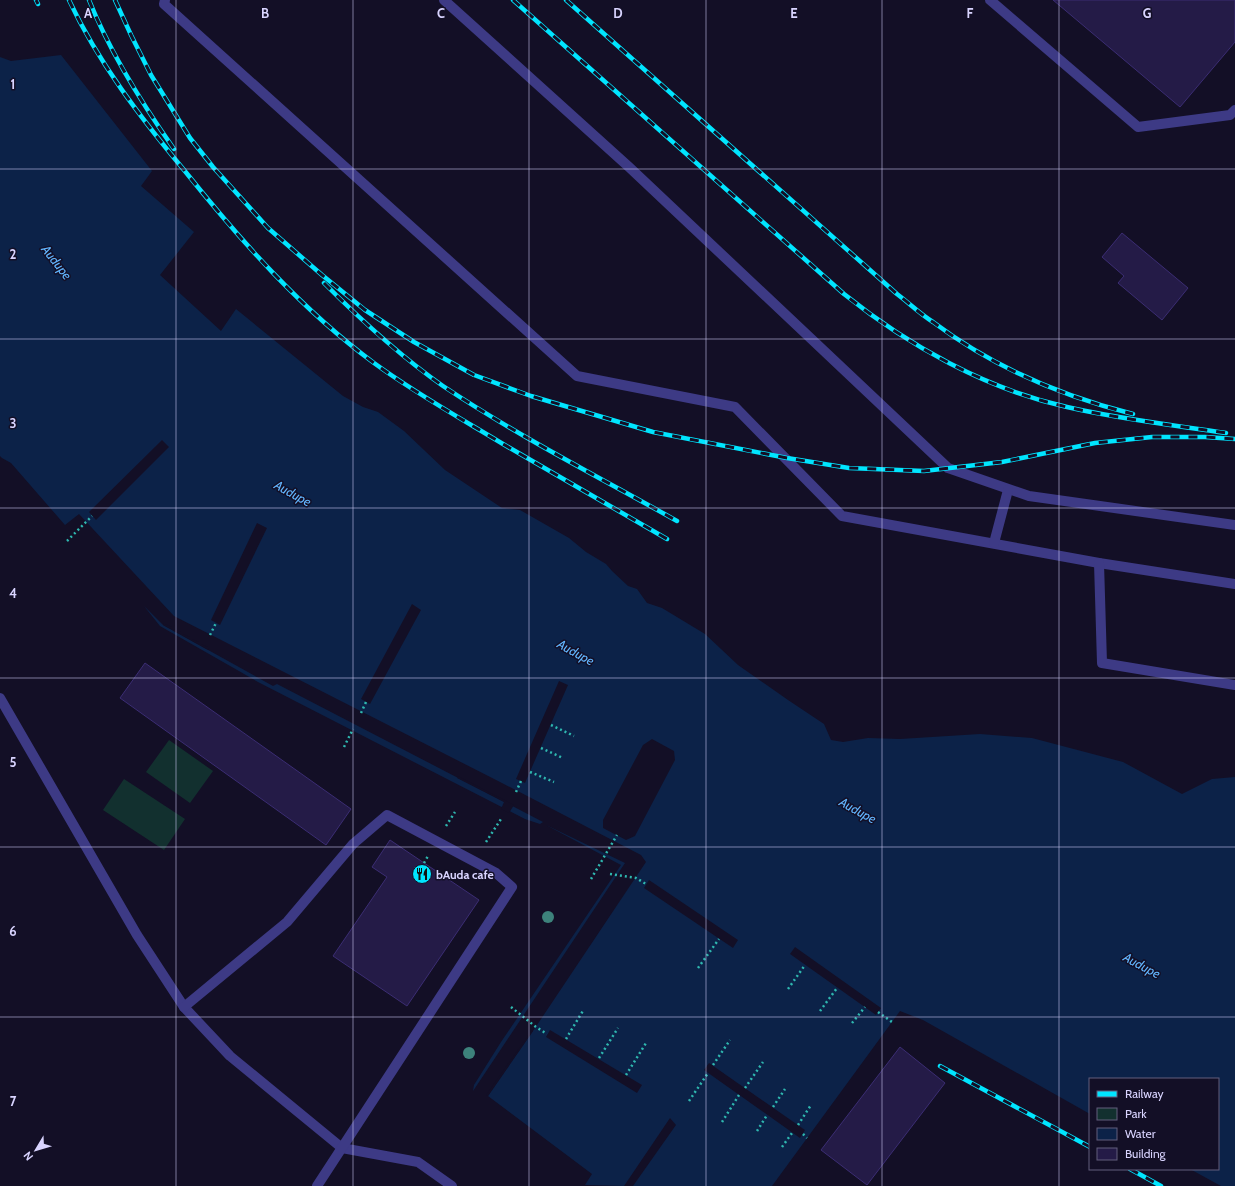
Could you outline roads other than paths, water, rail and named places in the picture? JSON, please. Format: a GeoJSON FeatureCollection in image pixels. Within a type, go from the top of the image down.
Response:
{"type":"FeatureCollection","features":[{"type":"Feature","properties":{"kind":"lane"},"geometry":{"type":"LineString","coordinates":[[165,0],[164,4],[577,376],[735,407],[842,516],[1099,563],[1235,584]]}},
{"type":"Feature","properties":{"kind":"lane"},"geometry":{"type":"LineString","coordinates":[[444,0],[629,167],[948,468],[1029,496],[1235,524]]}},
{"type":"Feature","properties":{"kind":"lane"},"geometry":{"type":"LineString","coordinates":[[990,0],[1138,127],[1230,115],[1235,110]]}},
{"type":"Feature","properties":{"kind":"lane"},"geometry":{"type":"LineString","coordinates":[[994,543],[1008,490]]}},
{"type":"Feature","properties":{"kind":"lane"},"geometry":{"type":"LineString","coordinates":[[1099,563],[1102,663],[1235,685]]}},
{"type":"Feature","properties":{"kind":"lane"},"geometry":{"type":"LineString","coordinates":[[0,698],[137,935],[184,1007],[230,1056],[342,1148],[418,1162],[452,1186]]}},
{"type":"Feature","properties":{"kind":"lane"},"geometry":{"type":"LineString","coordinates":[[184,1007],[287,922],[353,844],[387,815],[496,872],[512,887],[317,1186]]}},
{"type":"Feature","properties":{"kind":"water","name":"Audupe"},"geometry":{"type":"Polygon","coordinates":[[[61,55],[152,171],[141,186],[194,232],[160,275],[221,331],[236,309],[343,396],[363,407],[378,412],[404,431],[445,470],[502,508],[520,510],[569,538],[586,552],[606,564],[628,586],[637,589],[647,603],[662,608],[705,634],[738,665],[824,724],[831,740],[843,742],[868,738],[900,739],[980,734],[1032,738],[1123,762],[1182,794],[1212,779],[1235,777],[1235,1186],[1221,1186],[1192,1170],[1219,1170],[1219,1078],[1089,1078],[1089,1113],[923,1020],[900,1011],[772,1186],[633,1186],[676,1125],[670,1118],[624,1186],[585,1185],[592,1174],[488,1096],[646,862],[641,855],[174,616],[79,514],[65,525],[11,463],[0,456],[0,57],[11,61],[61,55]]]}},
{"type":"Feature","properties":{"kind":"water"},"geometry":{"type":"Polygon","coordinates":[[[144,606],[163,625],[273,686],[277,684],[543,822],[540,824],[525,819],[258,682],[160,626],[144,606]]]}},
{"type":"Feature","properties":{"kind":"water"},"geometry":{"type":"Polygon","coordinates":[[[546,825],[625,863],[473,1091],[474,1085],[501,1042],[621,865],[546,825]]]}},
{"type":"Feature","properties":{"kind":"railway"},"geometry":{"type":"LineString","coordinates":[[36,0],[38,4]]}},
{"type":"Feature","properties":{"kind":"railway"},"geometry":{"type":"LineString","coordinates":[[69,0],[80,23],[107,67],[152,130],[227,223],[273,273],[322,320],[374,363],[421,395],[667,539]]}},
{"type":"Feature","properties":{"kind":"railway"},"geometry":{"type":"LineString","coordinates":[[89,0],[106,38],[127,77],[174,149]]}},
{"type":"Feature","properties":{"kind":"railway"},"geometry":{"type":"LineString","coordinates":[[115,0],[151,75],[190,138],[213,167],[268,228],[365,310],[414,342],[474,375],[531,396],[653,432],[787,458],[849,468],[924,471],[1002,462],[1095,443],[1152,437],[1205,437],[1235,439]]}},
{"type":"Feature","properties":{"kind":"railway"},"geometry":{"type":"LineString","coordinates":[[513,0],[844,294],[869,313],[922,348],[978,377],[1037,399],[1106,415],[1226,433]]}},
{"type":"Feature","properties":{"kind":"railway"},"geometry":{"type":"LineString","coordinates":[[566,0],[897,294],[924,316],[979,353],[1028,378],[1054,389],[1106,407],[1133,414]]}},
{"type":"Feature","properties":{"kind":"railway"},"geometry":{"type":"LineString","coordinates":[[324,283],[381,337],[443,386],[529,439],[677,521]]}},
{"type":"Feature","properties":{"kind":"railway"},"geometry":{"type":"LineString","coordinates":[[940,1066],[1089,1146]]}},
{"type":"Feature","properties":{"kind":"railway"},"geometry":{"type":"LineString","coordinates":[[1132,1170],[1161,1186]]}},
{"type":"Feature","properties":{"kind":"place","name":"bAuda cafe"},"geometry":{"type":"Point","coordinates":[422,874]}}]}
